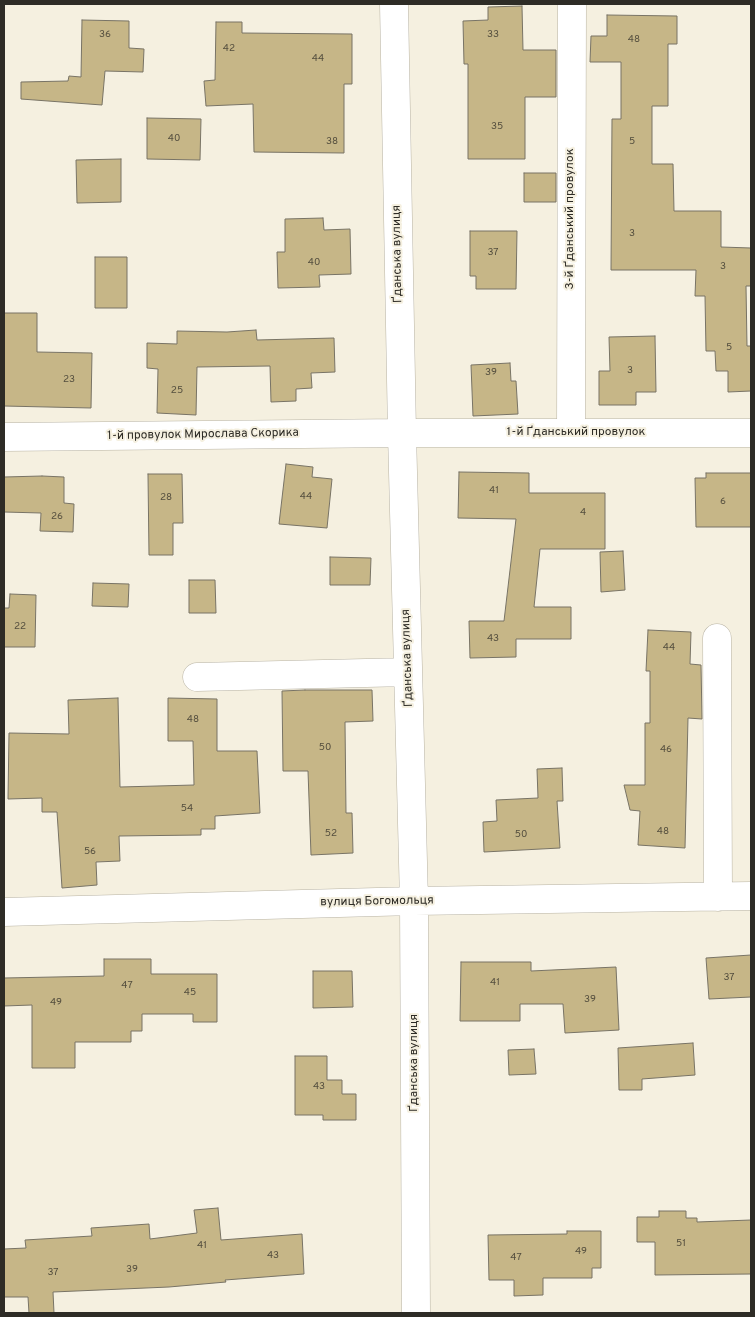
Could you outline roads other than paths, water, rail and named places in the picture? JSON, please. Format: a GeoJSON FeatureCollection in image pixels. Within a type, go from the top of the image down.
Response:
{"type":"FeatureCollection","features":[{"type":"Feature","properties":{"kind":"street","name":"Ґданська вулиця"},"geometry":{"type":"LineString","coordinates":[[394,4],[402,433],[414,901],[416,1313]]}},
{"type":"Feature","properties":{"kind":"street","name":"3-й Ґданський провулок"},"geometry":{"type":"LineString","coordinates":[[571,433],[572,4]]}},
{"type":"Feature","properties":{"kind":"street","name":"1-й Ґданський провулок"},"geometry":{"type":"LineString","coordinates":[[402,433],[751,433]]}},
{"type":"Feature","properties":{"kind":"street","name":"1-й провулок Мирослава Скорика"},"geometry":{"type":"LineString","coordinates":[[4,438],[402,433]]}},
{"type":"Feature","properties":{"kind":"street"},"geometry":{"type":"LineString","coordinates":[[717,638],[718,897]]}},
{"type":"Feature","properties":{"kind":"street"},"geometry":{"type":"LineString","coordinates":[[197,677],[408,672]]}},
{"type":"Feature","properties":{"kind":"street","name":"вулиця Богомольця"},"geometry":{"type":"LineString","coordinates":[[4,912],[414,901],[751,896]]}}]}
